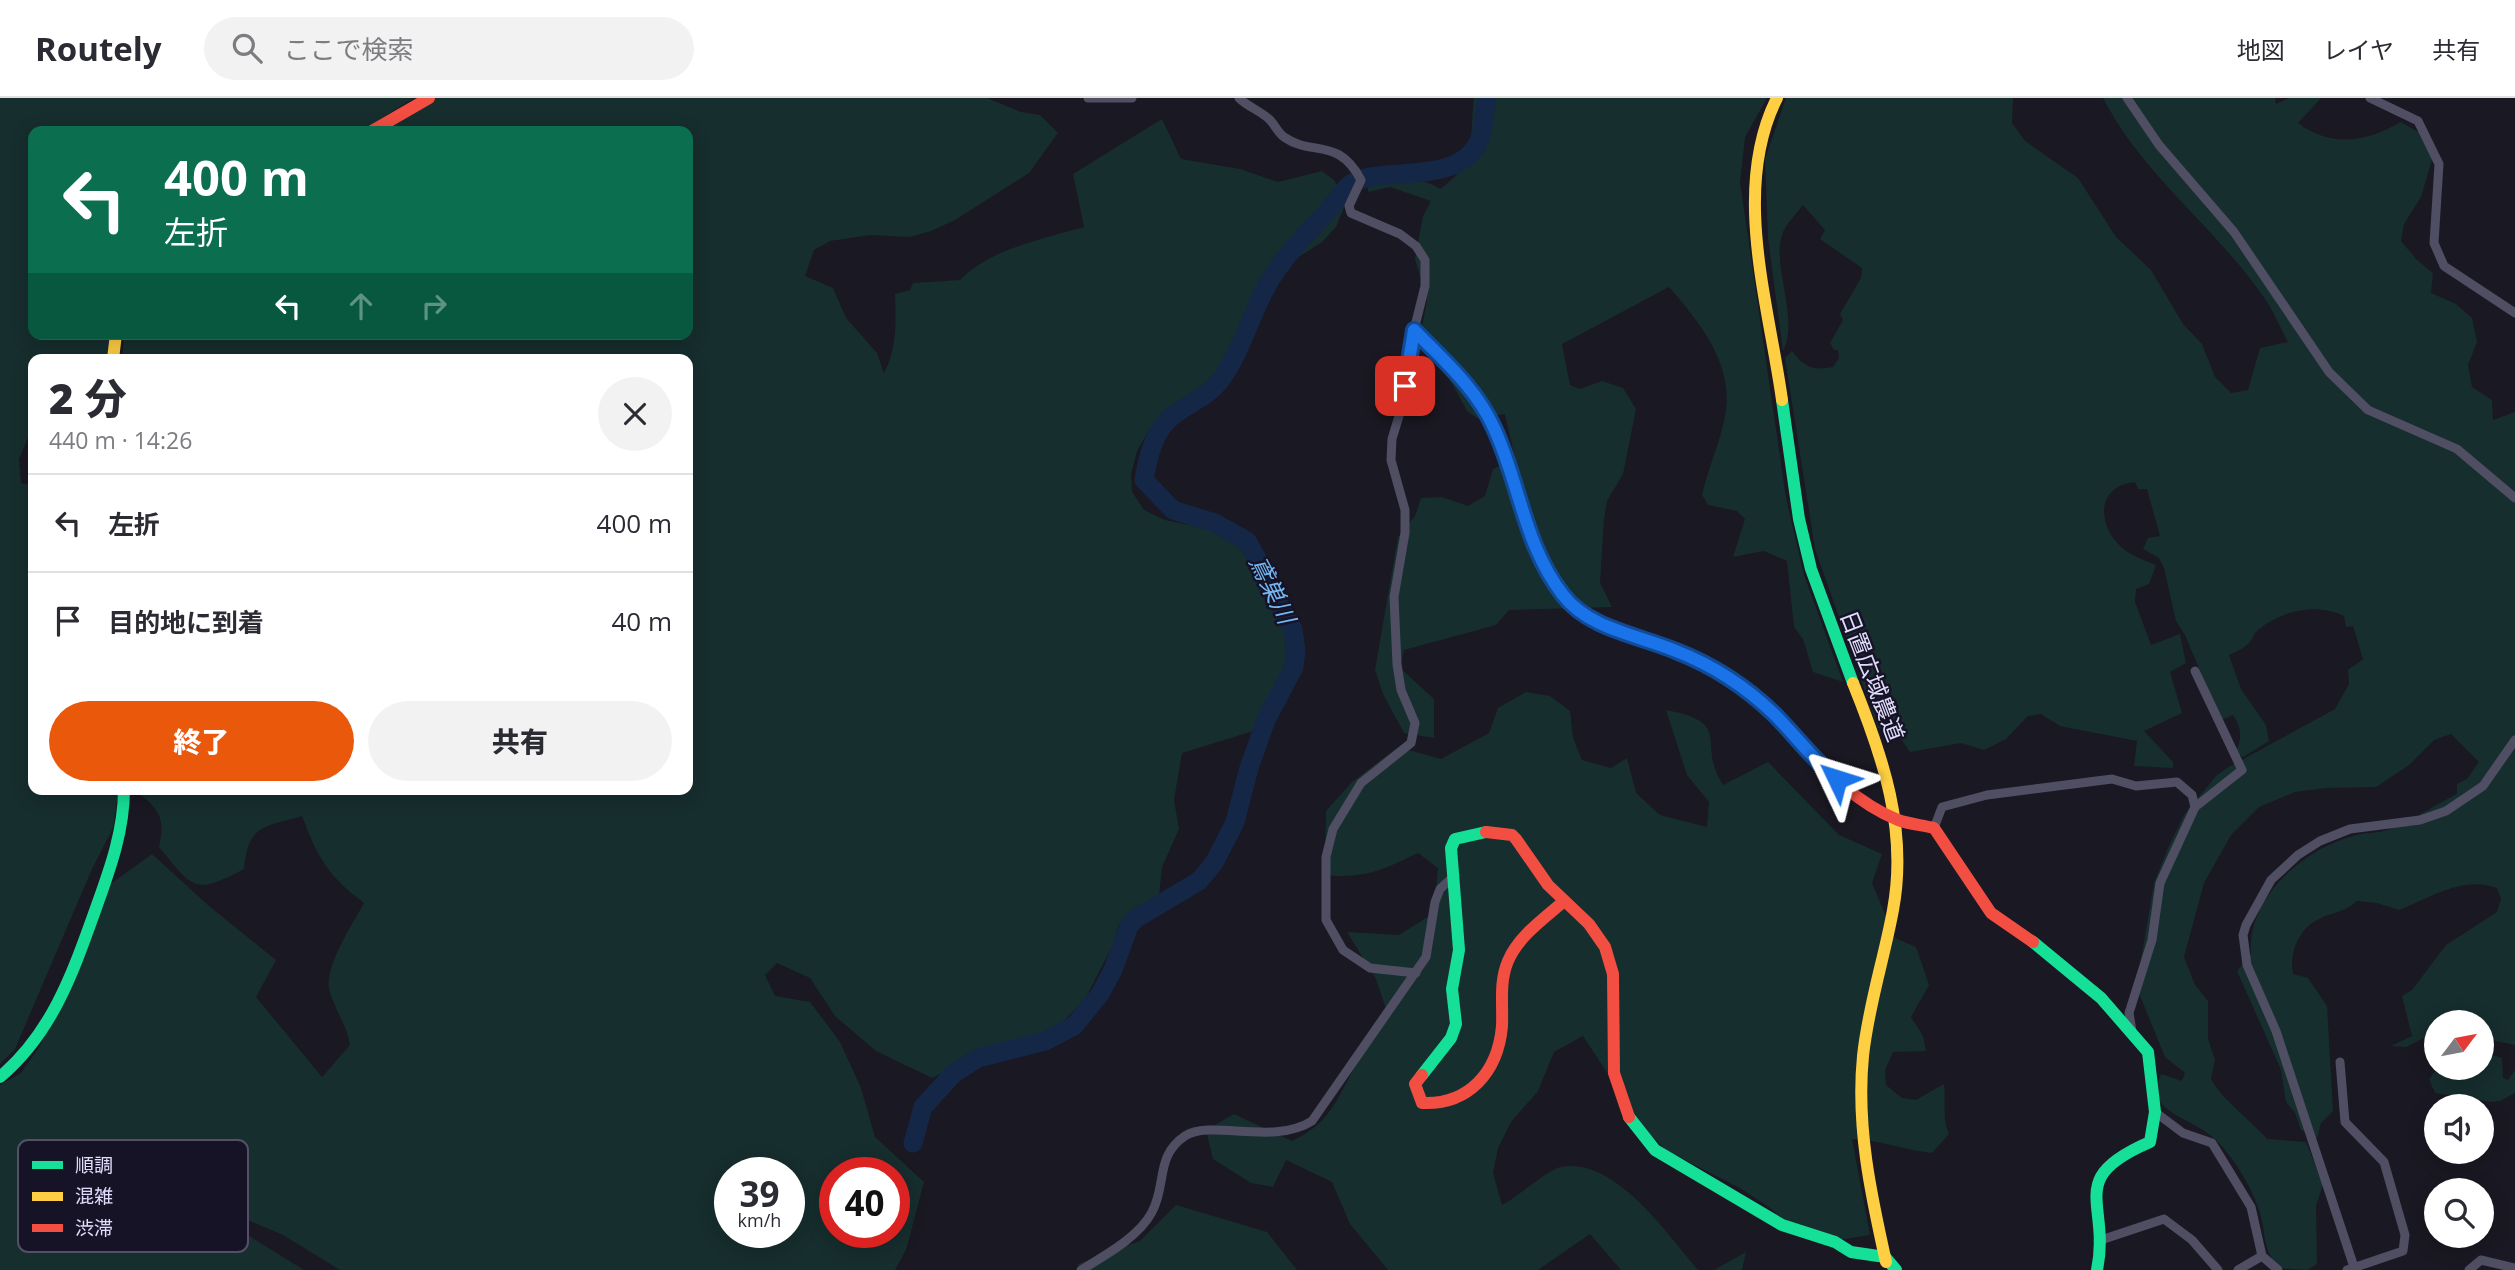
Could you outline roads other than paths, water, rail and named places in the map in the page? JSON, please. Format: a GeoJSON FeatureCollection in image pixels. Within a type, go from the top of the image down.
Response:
{"type":"FeatureCollection","features":[{"type":"Feature","properties":{"kind":"street"},"geometry":{"type":"LineString","coordinates":[[381,126],[429,98]]}},
{"type":"Feature","properties":{"kind":"street"},"geometry":{"type":"LineString","coordinates":[[1088,98],[1132,98]]}},
{"type":"Feature","properties":{"kind":"street"},"geometry":{"type":"LineString","coordinates":[[1239,98],[1270,120],[1282,136],[1297,144],[1329,148],[1355,169],[1361,180],[1349,206],[1351,213],[1400,234],[1416,246],[1425,260],[1427,272],[1414,330],[1402,406],[1392,439],[1391,460],[1405,510],[1405,533],[1394,597],[1397,664],[1401,690],[1415,723],[1411,743],[1361,783],[1340,813],[1326,857],[1323,889],[1326,919],[1343,950],[1370,968],[1416,973]]}},
{"type":"Feature","properties":{"kind":"street","name":"日置広域農道"},"geometry":{"type":"LineString","coordinates":[[1777,98],[1760,139],[1756,189],[1758,235],[1795,483],[1815,583],[1879,753],[1896,819],[1898,882],[1870,1011],[1861,1082],[1863,1135],[1886,1263]]}},
{"type":"Feature","properties":{"kind":"street"},"geometry":{"type":"LineString","coordinates":[[2127,98],[2159,145],[2234,232],[2329,372],[2347,393],[2368,410],[2457,449],[2515,498]]}},
{"type":"Feature","properties":{"kind":"street"},"geometry":{"type":"LineString","coordinates":[[2370,98],[2418,121],[2439,164],[2434,243],[2444,266],[2515,313]]}},
{"type":"Feature","properties":{"kind":"street"},"geometry":{"type":"LineString","coordinates":[[1414,330],[1464,378],[1494,426],[1527,531],[1546,571],[1564,597],[1584,614],[1607,627],[1678,651],[1734,681],[1774,715],[1815,762],[1896,819],[1934,828],[1991,913],[2016,928],[2072,972],[2132,1031],[2148,1052],[2155,1112],[2150,1142],[2119,1154],[2102,1168],[2098,1189],[2097,1270]]}},
{"type":"Feature","properties":{"kind":"street"},"geometry":{"type":"LineString","coordinates":[[2132,1031],[2129,1013],[2152,940],[2160,883],[2195,807],[2242,770],[2194,671]]}},
{"type":"Feature","properties":{"kind":"street"},"geometry":{"type":"LineString","coordinates":[[2340,1062],[2345,1122],[2385,1162],[2405,1235],[2403,1251],[2353,1269],[2276,1031],[2247,965],[2243,935],[2246,925],[2271,880],[2298,855],[2320,841],[2350,829],[2420,820],[2446,811],[2483,786],[2515,740]]}},
{"type":"Feature","properties":{"kind":"street"},"geometry":{"type":"LineString","coordinates":[[1934,828],[1941,807],[1987,794],[2112,779],[2136,786],[2177,782],[2192,795],[2195,807]]}},
{"type":"Feature","properties":{"kind":"street"},"geometry":{"type":"LineString","coordinates":[[0,1077],[17,1065],[34,1044],[67,988],[121,836],[124,795]]}},
{"type":"Feature","properties":{"kind":"street"},"geometry":{"type":"LineString","coordinates":[[1563,902],[1524,938],[1508,959],[1502,982],[1501,1034],[1491,1066],[1482,1079],[1464,1098],[1434,1105],[1422,1103],[1415,1084],[1451,1038],[1456,1024],[1452,989],[1460,950],[1451,848],[1455,839],[1478,833],[1507,834],[1518,840],[1540,875],[1604,944],[1611,961],[1614,987],[1611,1027],[1616,1087],[1622,1111],[1639,1135],[1666,1157],[1782,1226],[1835,1242],[1852,1252],[1886,1263],[1896,1270]]}},
{"type":"Feature","properties":{"kind":"street"},"geometry":{"type":"LineString","coordinates":[[1081,1270],[1133,1234],[1151,1213],[1169,1149],[1189,1133],[1273,1134],[1300,1129],[1312,1121],[1426,957],[1440,889],[1455,875]]}},
{"type":"Feature","properties":{"kind":"street"},"geometry":{"type":"LineString","coordinates":[[2155,1112],[2182,1133],[2212,1143],[2251,1207],[2262,1256],[2278,1270]]}},
{"type":"Feature","properties":{"kind":"street"},"geometry":{"type":"LineString","coordinates":[[2098,1241],[2164,1219],[2192,1240],[2218,1270]]}},
{"type":"Feature","properties":{"kind":"street"},"geometry":{"type":"LineString","coordinates":[[2238,1270],[2262,1256]]}},
{"type":"Feature","properties":{"kind":"street"},"geometry":{"type":"LineString","coordinates":[[2469,1270],[2481,1260],[2515,1268]]}},
{"type":"Feature","properties":{"kind":"waterway","name":"鳶巣川"},"geometry":{"type":"LineString","coordinates":[[913,1143],[923,1107],[953,1074],[978,1058],[1045,1041],[1074,1026],[1100,994],[1113,970],[1129,926],[1135,919],[1199,881],[1214,863],[1235,822],[1249,768],[1266,720],[1294,667],[1296,651],[1293,629],[1264,580],[1260,564],[1247,541],[1215,523],[1173,510],[1144,480],[1151,449],[1167,421],[1219,382],[1234,358],[1262,294],[1277,269],[1347,187],[1377,176],[1418,173],[1457,164],[1471,153],[1481,135],[1487,98]]}}]}
